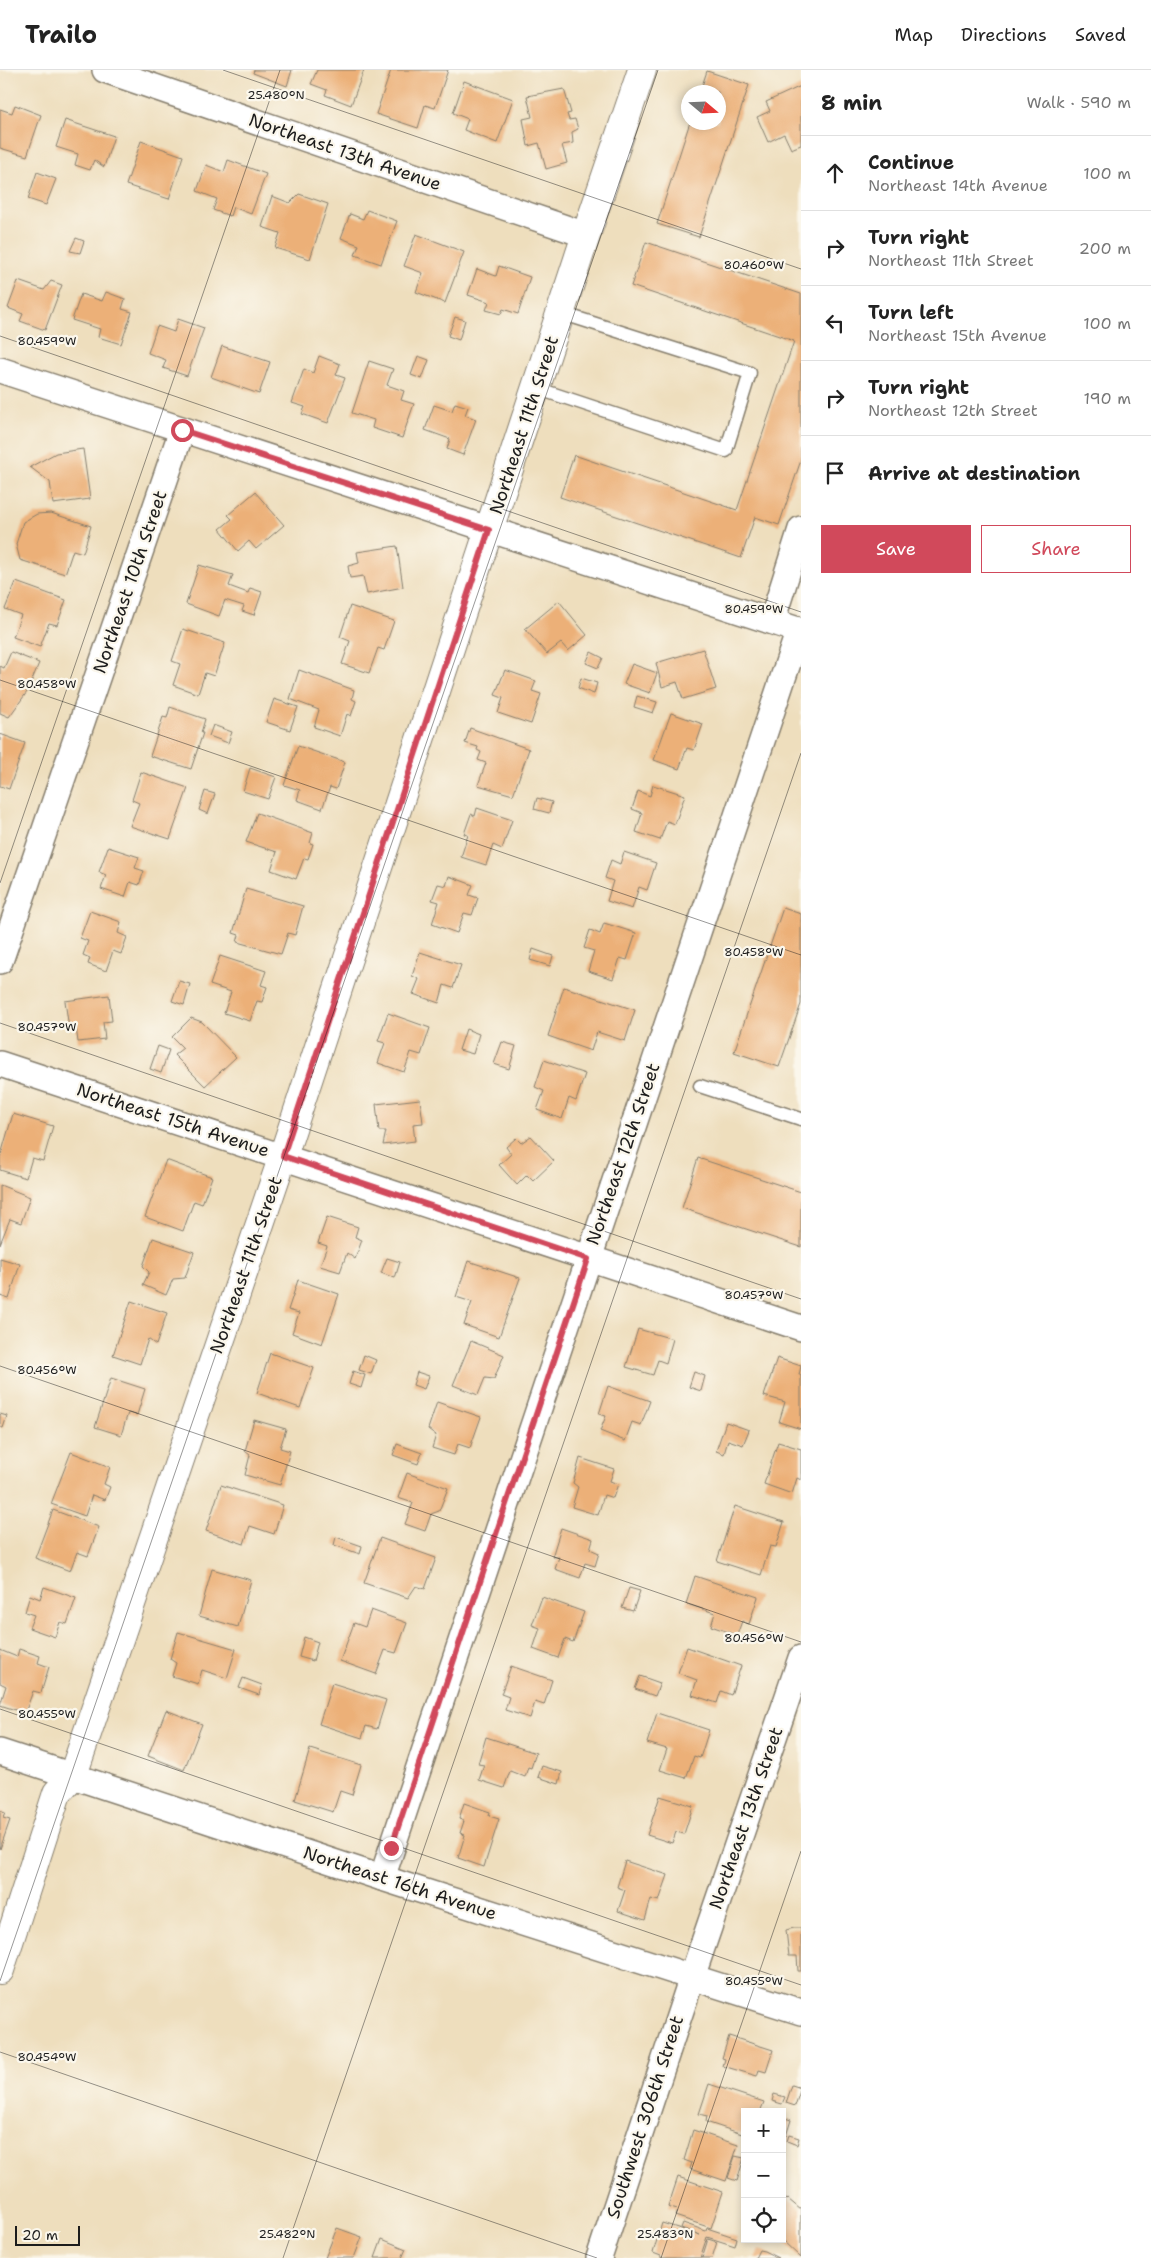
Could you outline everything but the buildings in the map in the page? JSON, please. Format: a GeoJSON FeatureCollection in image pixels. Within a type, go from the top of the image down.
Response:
{"type":"FeatureCollection","features":[{"type":"Feature","properties":{"kind":"street","name":"Northeast 13th Avenue"},"geometry":{"type":"LineString","coordinates":[[105,70],[586,234]]}},
{"type":"Feature","properties":{"kind":"street","name":"Northeast 11th Street"},"geometry":{"type":"LineString","coordinates":[[0,1970],[57,1793],[73,1776],[283,1156],[586,234],[642,70]]}},
{"type":"Feature","properties":{"kind":"street"},"geometry":{"type":"LineString","coordinates":[[0,370],[800,630]]}},
{"type":"Feature","properties":{"kind":"street","name":"Northeast 10th Street"},"geometry":{"type":"LineString","coordinates":[[0,961],[182,430]]}},
{"type":"Feature","properties":{"kind":"street"},"geometry":{"type":"LineString","coordinates":[[772,622],[801,529]]}},
{"type":"Feature","properties":{"kind":"street","name":"Northeast 12th Street"},"geometry":{"type":"LineString","coordinates":[[382,1878],[800,630]]}},
{"type":"Feature","properties":{"kind":"street","name":"Northeast 15th Avenue"},"geometry":{"type":"LineString","coordinates":[[0,1064],[801,1328]]}},
{"type":"Feature","properties":{"kind":"street","name":"Northeast 13th Street"},"geometry":{"type":"LineString","coordinates":[[692,1977],[801,1658]]}},
{"type":"Feature","properties":{"kind":"street","name":"Northeast 16th Avenue"},"geometry":{"type":"LineString","coordinates":[[0,1752],[382,1878],[801,2012]]}},
{"type":"Feature","properties":{"kind":"street","name":"Southwest 306th Street"},"geometry":{"type":"LineString","coordinates":[[599,2258],[692,1977]]}},
{"type":"Feature","properties":{"kind":"lane"},"geometry":{"type":"LineString","coordinates":[[536,388],[726,450],[750,373],[561,313]]}},
{"type":"Feature","properties":{"kind":"lane"},"geometry":{"type":"LineString","coordinates":[[700,1086],[801,1119]]}},
{"type":"Feature","properties":{"kind":"route"},"geometry":{"type":"LineString","coordinates":[[182,430],[489,530],[283,1156],[588,1259],[391,1848]]}}]}
